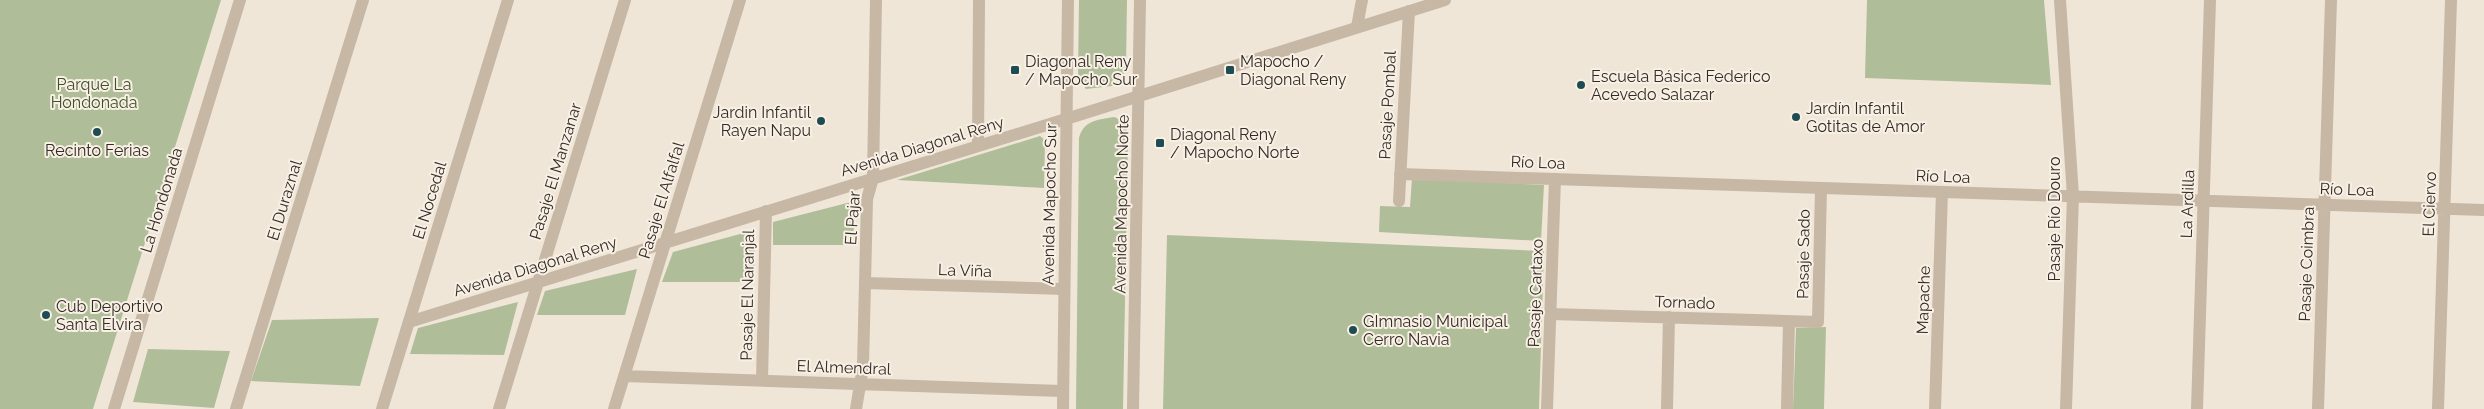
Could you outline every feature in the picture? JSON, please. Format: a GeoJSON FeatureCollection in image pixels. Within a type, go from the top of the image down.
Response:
{"type":"FeatureCollection","features":[{"type":"Feature","properties":{"kind":"street","name":"La Hondonada"},"geometry":{"type":"LineString","coordinates":[[114,409],[240,0]]}},
{"type":"Feature","properties":{"kind":"street","name":"El Duraznal"},"geometry":{"type":"LineString","coordinates":[[236,409],[363,0]]}},
{"type":"Feature","properties":{"kind":"street","name":"El Nocedal"},"geometry":{"type":"LineString","coordinates":[[382,409],[508,0]]}},
{"type":"Feature","properties":{"kind":"street","name":"Pasaje El Manzanar"},"geometry":{"type":"LineString","coordinates":[[499,409],[625,0]]}},
{"type":"Feature","properties":{"kind":"street","name":"Pasaje El Alfalfal"},"geometry":{"type":"LineString","coordinates":[[614,409],[740,0]]}},
{"type":"Feature","properties":{"kind":"street","name":"El Pajar"},"geometry":{"type":"LineString","coordinates":[[856,409],[862,384],[867,199],[873,178],[876,0]]}},
{"type":"Feature","properties":{"kind":"street"},"geometry":{"type":"LineString","coordinates":[[978,146],[979,0]]}},
{"type":"Feature","properties":{"kind":"street","name":"Avenida Mapocho Sur"},"geometry":{"type":"LineString","coordinates":[[1063,409],[1068,0]]}},
{"type":"Feature","properties":{"kind":"street","name":"Avenida Mapocho Norte"},"geometry":{"type":"LineString","coordinates":[[1133,409],[1140,0]]}},
{"type":"Feature","properties":{"kind":"street"},"geometry":{"type":"LineString","coordinates":[[1357,27],[1362,0]]}},
{"type":"Feature","properties":{"kind":"street","name":"Avenida Diagonal Reny"},"geometry":{"type":"LineString","coordinates":[[409,322],[1445,0]]}},
{"type":"Feature","properties":{"kind":"street","name":"Pasaje Río Douro"},"geometry":{"type":"LineString","coordinates":[[2060,0],[2073,196],[2066,409]]}},
{"type":"Feature","properties":{"kind":"street","name":"La Ardilla"},"geometry":{"type":"LineString","coordinates":[[2197,409],[2210,0]]}},
{"type":"Feature","properties":{"kind":"street","name":"Pasaje Coimbra"},"geometry":{"type":"LineString","coordinates":[[2318,409],[2331,0]]}},
{"type":"Feature","properties":{"kind":"street","name":"El Ciervo"},"geometry":{"type":"LineString","coordinates":[[2438,409],[2451,0]]}},
{"type":"Feature","properties":{"kind":"street","name":"Pasaje Pombal"},"geometry":{"type":"LineString","coordinates":[[1399,201],[1409,11]]}},
{"type":"Feature","properties":{"kind":"street","name":"Río Loa"},"geometry":{"type":"LineString","coordinates":[[1400,174],[2484,210]]}},
{"type":"Feature","properties":{"kind":"street","name":"Pasaje Cartaxo"},"geometry":{"type":"LineString","coordinates":[[1547,409],[1555,179]]}},
{"type":"Feature","properties":{"kind":"street","name":"Pasaje Sado"},"geometry":{"type":"LineString","coordinates":[[1818,322],[1821,188]]}},
{"type":"Feature","properties":{"kind":"street","name":"Mapache"},"geometry":{"type":"LineString","coordinates":[[1936,409],[1942,192]]}},
{"type":"Feature","properties":{"kind":"street","name":"Pasaje El Naranjal"},"geometry":{"type":"LineString","coordinates":[[762,380],[766,211]]}},
{"type":"Feature","properties":{"kind":"street","name":"La Viña"},"geometry":{"type":"LineString","coordinates":[[865,283],[1064,289]]}},
{"type":"Feature","properties":{"kind":"street","name":"Tornado"},"geometry":{"type":"LineString","coordinates":[[1551,314],[1818,322]]}},
{"type":"Feature","properties":{"kind":"street"},"geometry":{"type":"LineString","coordinates":[[1667,409],[1669,317]]}},
{"type":"Feature","properties":{"kind":"street","name":"Pasaje Sado"},"geometry":{"type":"LineString","coordinates":[[1787,409],[1789,321]]}},
{"type":"Feature","properties":{"kind":"street","name":"El Almendral"},"geometry":{"type":"LineString","coordinates":[[624,376],[1063,391]]}},
{"type":"Feature","properties":{"kind":"green space","name":"Parque La Hondonada"},"geometry":{"type":"Polygon","coordinates":[[[0,0],[221,0],[93,409],[0,409],[0,0]]]}},
{"type":"Feature","properties":{"kind":"green space"},"geometry":{"type":"Polygon","coordinates":[[[1079,0],[1127,0],[1126,67],[1120,85],[1086,89],[1078,79],[1079,0]]]}},
{"type":"Feature","properties":{"kind":"green space"},"geometry":{"type":"Polygon","coordinates":[[[1867,0],[2044,0],[2051,85],[1865,78],[1867,0]]]}},
{"type":"Feature","properties":{"kind":"green space"},"geometry":{"type":"Polygon","coordinates":[[[1114,117],[1121,120],[1125,125],[1128,138],[1123,409],[1076,409],[1079,138],[1081,132],[1088,124],[1097,120],[1114,117]]]}},
{"type":"Feature","properties":{"kind":"green space"},"geometry":{"type":"Polygon","coordinates":[[[1040,136],[1045,140],[1044,188],[897,180],[1040,136]]]}},
{"type":"Feature","properties":{"kind":"green space"},"geometry":{"type":"Polygon","coordinates":[[[1412,178],[1544,185],[1541,241],[1379,232],[1380,206],[1410,207],[1412,178]]]}},
{"type":"Feature","properties":{"kind":"green space"},"geometry":{"type":"Polygon","coordinates":[[[855,201],[853,245],[773,245],[773,222],[855,201]]]}},
{"type":"Feature","properties":{"kind":"green space"},"geometry":{"type":"Polygon","coordinates":[[[755,230],[754,282],[662,282],[673,252],[755,230]]]}},
{"type":"Feature","properties":{"kind":"green space","name":"GImnasio Municipal Cerro Navia"},"geometry":{"type":"Polygon","coordinates":[[[1167,235],[1544,251],[1539,409],[1163,409],[1167,235]]]}},
{"type":"Feature","properties":{"kind":"green space"},"geometry":{"type":"Polygon","coordinates":[[[637,269],[625,315],[537,315],[545,291],[637,269]]]}},
{"type":"Feature","properties":{"kind":"green space"},"geometry":{"type":"Polygon","coordinates":[[[518,302],[504,355],[410,354],[418,328],[518,302]]]}},
{"type":"Feature","properties":{"kind":"green space"},"geometry":{"type":"Polygon","coordinates":[[[379,318],[360,386],[251,381],[272,320],[379,318]]]}},
{"type":"Feature","properties":{"kind":"green space"},"geometry":{"type":"Polygon","coordinates":[[[1826,327],[1824,409],[1793,409],[1796,328],[1826,327]]]}},
{"type":"Feature","properties":{"kind":"green space"},"geometry":{"type":"Polygon","coordinates":[[[148,349],[230,351],[214,408],[133,402],[148,349]]]}},
{"type":"Feature","properties":{"kind":"place","name":"Diagonal Reny / Mapocho Sur"},"geometry":{"type":"Point","coordinates":[1015,70]}},
{"type":"Feature","properties":{"kind":"place","name":"Mapocho / Diagonal Reny"},"geometry":{"type":"Point","coordinates":[1230,70]}},
{"type":"Feature","properties":{"kind":"place","name":"Escuela Básica Federico Acevedo Salazar"},"geometry":{"type":"Point","coordinates":[1581,85]}},
{"type":"Feature","properties":{"kind":"place","name":"Jardín Infantil Gotitas de Amor"},"geometry":{"type":"Point","coordinates":[1796,117]}},
{"type":"Feature","properties":{"kind":"place","name":"Jardin Infantil Rayen Napu"},"geometry":{"type":"Point","coordinates":[821,121]}},
{"type":"Feature","properties":{"kind":"place","name":"Recinto Ferias"},"geometry":{"type":"Point","coordinates":[97,132]}},
{"type":"Feature","properties":{"kind":"place","name":"Diagonal Reny / Mapocho Norte"},"geometry":{"type":"Point","coordinates":[1160,143]}},
{"type":"Feature","properties":{"kind":"place","name":"Cub Deportivo Santa Elvira"},"geometry":{"type":"Point","coordinates":[46,315]}},
{"type":"Feature","properties":{"kind":"place","name":"GImnasio Municipal Cerro Navia"},"geometry":{"type":"Point","coordinates":[1353,330]}}]}
